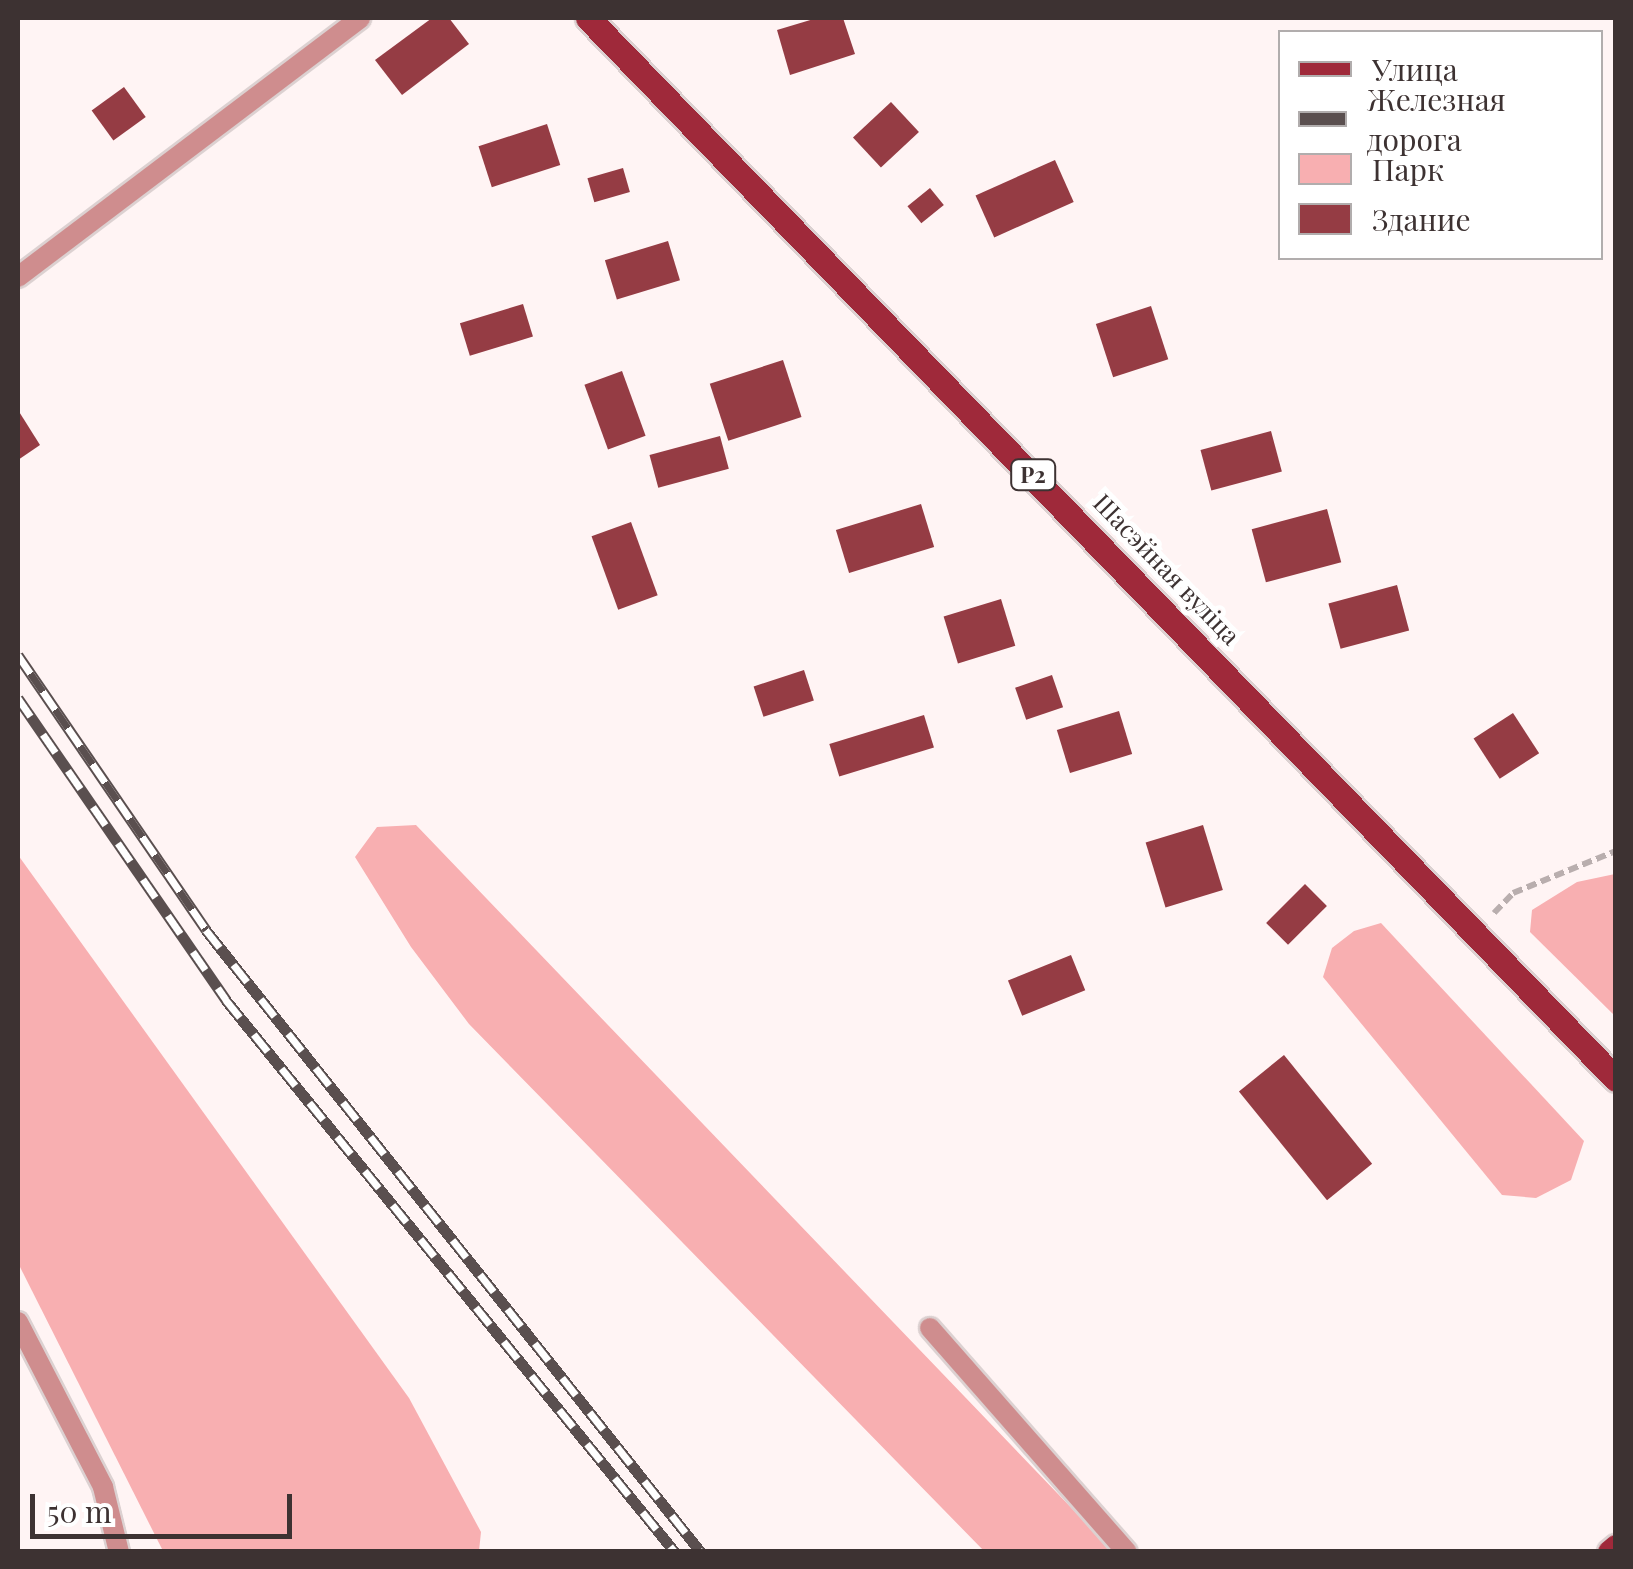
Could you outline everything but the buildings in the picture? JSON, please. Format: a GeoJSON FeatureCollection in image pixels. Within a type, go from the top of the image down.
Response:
{"type":"FeatureCollection","features":[{"type":"Feature","properties":{"kind":"main road","name":"Шасэйная вуліца"},"geometry":{"type":"LineString","coordinates":[[588,18],[1616,1078]]}},
{"type":"Feature","properties":{"kind":"main road"},"geometry":{"type":"LineString","coordinates":[[1610,1552],[1616,1547]]}},
{"type":"Feature","properties":{"kind":"lane"},"geometry":{"type":"LineString","coordinates":[[18,277],[360,18]]}},
{"type":"Feature","properties":{"kind":"lane"},"geometry":{"type":"LineString","coordinates":[[18,1322],[103,1486],[119,1552]]}},
{"type":"Feature","properties":{"kind":"lane"},"geometry":{"type":"LineString","coordinates":[[930,1328],[1127,1552]]}},
{"type":"Feature","properties":{"kind":"path"},"geometry":{"type":"LineString","coordinates":[[1478,932],[1513,893],[1616,851]]}},
{"type":"Feature","properties":{"kind":"green space"},"geometry":{"type":"Polygon","coordinates":[[[416,825],[1113,1551],[984,1551],[469,1024],[411,947],[355,857],[377,827],[416,825]]]}},
{"type":"Feature","properties":{"kind":"green space"},"geometry":{"type":"Polygon","coordinates":[[[18,855],[409,1398],[481,1532],[479,1551],[163,1551],[18,1263],[18,855]]]}},
{"type":"Feature","properties":{"kind":"green space"},"geometry":{"type":"Polygon","coordinates":[[[1616,874],[1615,1016],[1530,932],[1532,910],[1577,882],[1616,874]]]}},
{"type":"Feature","properties":{"kind":"green space"},"geometry":{"type":"Polygon","coordinates":[[[1381,923],[1584,1141],[1571,1180],[1536,1198],[1502,1195],[1323,977],[1332,948],[1354,931],[1381,923]]]}},
{"type":"Feature","properties":{"kind":"railway"},"geometry":{"type":"LineString","coordinates":[[18,655],[206,930],[701,1552]]}},
{"type":"Feature","properties":{"kind":"railway"},"geometry":{"type":"LineString","coordinates":[[18,698],[226,1000],[675,1552]]}}]}
